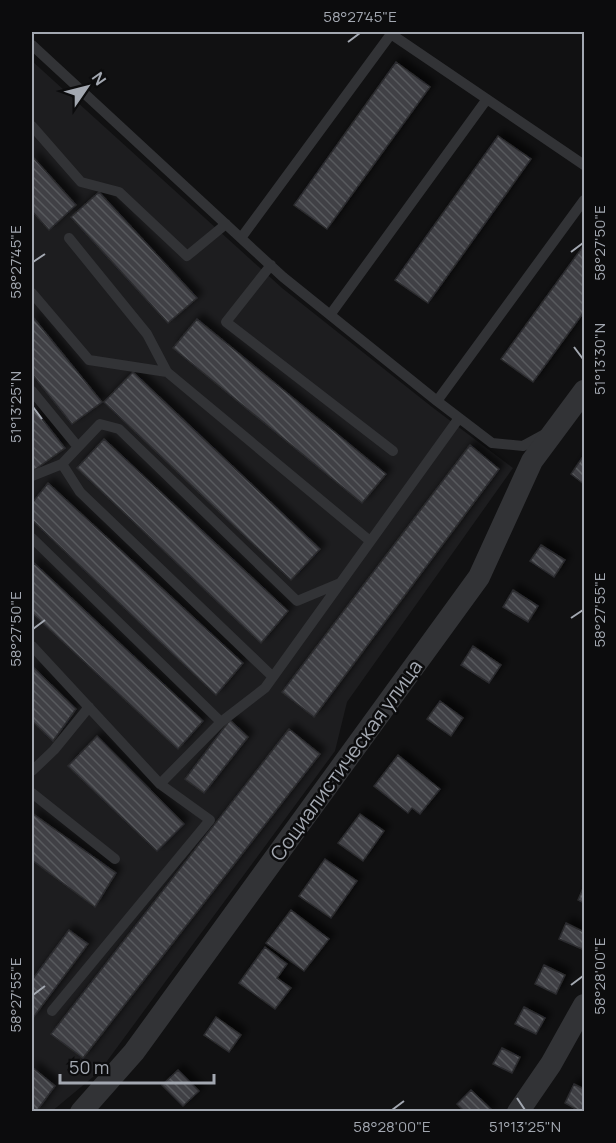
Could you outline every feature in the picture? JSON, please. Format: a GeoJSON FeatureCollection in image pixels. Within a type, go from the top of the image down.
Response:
{"type":"FeatureCollection","features":[{"type":"Feature","properties":{"kind":"street","name":"Социалистическая улица"},"geometry":{"type":"LineString","coordinates":[[81,1112],[134,1052],[479,577],[531,461],[585,391]]}},
{"type":"Feature","properties":{"kind":"street"},"geometry":{"type":"LineString","coordinates":[[518,1112],[551,1064],[585,1005]]}},
{"type":"Feature","properties":{"kind":"lane"},"geometry":{"type":"LineString","coordinates":[[241,238],[392,34],[585,165]]}},
{"type":"Feature","properties":{"kind":"lane"},"geometry":{"type":"LineString","coordinates":[[32,45],[271,266],[492,444],[523,446],[543,436],[569,412]]}},
{"type":"Feature","properties":{"kind":"lane"},"geometry":{"type":"LineString","coordinates":[[330,315],[487,99]]}},
{"type":"Feature","properties":{"kind":"lane"},"geometry":{"type":"LineString","coordinates":[[32,126],[81,182],[119,192],[187,256],[226,224]]}},
{"type":"Feature","properties":{"kind":"lane"},"geometry":{"type":"LineString","coordinates":[[437,401],[585,200]]}},
{"type":"Feature","properties":{"kind":"lane"},"geometry":{"type":"LineString","coordinates":[[69,238],[147,334],[167,372],[370,541]]}},
{"type":"Feature","properties":{"kind":"lane"},"geometry":{"type":"LineString","coordinates":[[271,266],[226,322],[393,451]]}},
{"type":"Feature","properties":{"kind":"lane"},"geometry":{"type":"LineString","coordinates":[[32,293],[89,360],[167,372]]}},
{"type":"Feature","properties":{"kind":"lane"},"geometry":{"type":"LineString","coordinates":[[32,391],[78,447]]}},
{"type":"Feature","properties":{"kind":"lane"},"geometry":{"type":"LineString","coordinates":[[160,784],[221,722],[265,688],[459,418]]}},
{"type":"Feature","properties":{"kind":"lane"},"geometry":{"type":"LineString","coordinates":[[32,476],[62,464],[100,424],[119,429],[297,601],[340,583]]}},
{"type":"Feature","properties":{"kind":"lane"},"geometry":{"type":"LineString","coordinates":[[62,464],[80,492],[273,677]]}},
{"type":"Feature","properties":{"kind":"lane"},"geometry":{"type":"LineString","coordinates":[[32,538],[221,722]]}},
{"type":"Feature","properties":{"kind":"lane"},"geometry":{"type":"LineString","coordinates":[[32,646],[160,784],[210,820],[52,1011]]}},
{"type":"Feature","properties":{"kind":"lane"},"geometry":{"type":"LineString","coordinates":[[32,771],[54,750],[89,707]]}},
{"type":"Feature","properties":{"kind":"lane"},"geometry":{"type":"LineString","coordinates":[[32,793],[116,859]]}},
{"type":"Feature","properties":{"kind":"shaded area"},"geometry":{"type":"Polygon","coordinates":[[[32,61],[282,288],[513,468],[347,702],[335,751],[99,1072],[51,1112],[32,1111],[32,61]]]}},
{"type":"Feature","properties":{"kind":"building"},"geometry":{"type":"Polygon","coordinates":[[[396,62],[430,87],[327,229],[294,205],[396,62]]]}},
{"type":"Feature","properties":{"kind":"building"},"geometry":{"type":"Polygon","coordinates":[[[498,136],[531,159],[428,303],[395,280],[498,136]]]}},
{"type":"Feature","properties":{"kind":"building"},"geometry":{"type":"Polygon","coordinates":[[[32,156],[76,205],[49,230],[32,211],[32,156]]]}},
{"type":"Feature","properties":{"kind":"building"},"geometry":{"type":"Polygon","coordinates":[[[99,192],[197,298],[168,323],[71,217],[99,192]]]}},
{"type":"Feature","properties":{"kind":"building"},"geometry":{"type":"Polygon","coordinates":[[[584,245],[584,312],[533,382],[501,359],[584,245]]]}},
{"type":"Feature","properties":{"kind":"building"},"geometry":{"type":"Polygon","coordinates":[[[32,316],[102,402],[72,424],[32,374],[32,316]]]}},
{"type":"Feature","properties":{"kind":"building"},"geometry":{"type":"Polygon","coordinates":[[[197,319],[386,474],[362,503],[173,348],[197,319]]]}},
{"type":"Feature","properties":{"kind":"building"},"geometry":{"type":"Polygon","coordinates":[[[133,372],[320,549],[291,580],[104,402],[133,372]]]}},
{"type":"Feature","properties":{"kind":"building"},"geometry":{"type":"Polygon","coordinates":[[[32,406],[65,448],[33,471],[32,469],[32,406]]]}},
{"type":"Feature","properties":{"kind":"building"},"geometry":{"type":"Polygon","coordinates":[[[104,439],[288,611],[261,643],[77,468],[104,439]]]}},
{"type":"Feature","properties":{"kind":"building"},"geometry":{"type":"Polygon","coordinates":[[[470,445],[499,469],[314,717],[282,692],[470,445]]]}},
{"type":"Feature","properties":{"kind":"building"},"geometry":{"type":"Polygon","coordinates":[[[584,455],[584,484],[571,474],[584,455]]]}},
{"type":"Feature","properties":{"kind":"building"},"geometry":{"type":"Polygon","coordinates":[[[48,483],[243,663],[216,695],[32,520],[32,503],[48,483]]]}},
{"type":"Feature","properties":{"kind":"building"},"geometry":{"type":"Polygon","coordinates":[[[541,545],[565,560],[554,577],[530,561],[541,545]]]}},
{"type":"Feature","properties":{"kind":"building"},"geometry":{"type":"Polygon","coordinates":[[[34,563],[203,721],[178,749],[32,613],[32,566],[34,563]]]}},
{"type":"Feature","properties":{"kind":"building"},"geometry":{"type":"Polygon","coordinates":[[[513,590],[538,606],[528,622],[503,607],[513,590]]]}},
{"type":"Feature","properties":{"kind":"building"},"geometry":{"type":"Polygon","coordinates":[[[473,646],[501,665],[489,683],[461,665],[473,646]]]}},
{"type":"Feature","properties":{"kind":"building"},"geometry":{"type":"Polygon","coordinates":[[[32,666],[76,709],[53,741],[32,721],[32,666]]]}},
{"type":"Feature","properties":{"kind":"building"},"geometry":{"type":"Polygon","coordinates":[[[440,701],[463,718],[451,736],[427,719],[440,701]]]}},
{"type":"Feature","properties":{"kind":"building"},"geometry":{"type":"Polygon","coordinates":[[[230,720],[248,737],[204,793],[185,779],[230,720]]]}},
{"type":"Feature","properties":{"kind":"building"},"geometry":{"type":"Polygon","coordinates":[[[289,729],[320,754],[83,1058],[51,1034],[289,729]]]}},
{"type":"Feature","properties":{"kind":"building"},"geometry":{"type":"Polygon","coordinates":[[[97,736],[184,824],[157,851],[68,766],[97,736]]]}},
{"type":"Feature","properties":{"kind":"building"},"geometry":{"type":"Polygon","coordinates":[[[398,755],[440,789],[420,814],[412,808],[408,813],[374,786],[398,755]]]}},
{"type":"Feature","properties":{"kind":"building"},"geometry":{"type":"Polygon","coordinates":[[[32,813],[116,873],[95,907],[32,860],[32,813]]]}},
{"type":"Feature","properties":{"kind":"building"},"geometry":{"type":"Polygon","coordinates":[[[360,814],[384,831],[363,861],[338,843],[360,814]]]}},
{"type":"Feature","properties":{"kind":"building"},"geometry":{"type":"Polygon","coordinates":[[[325,859],[357,881],[331,918],[299,896],[325,859]]]}},
{"type":"Feature","properties":{"kind":"building"},"geometry":{"type":"Polygon","coordinates":[[[584,886],[584,903],[578,900],[584,886]]]}},
{"type":"Feature","properties":{"kind":"building"},"geometry":{"type":"Polygon","coordinates":[[[291,910],[329,939],[304,971],[266,943],[291,910]]]}},
{"type":"Feature","properties":{"kind":"building"},"geometry":{"type":"Polygon","coordinates":[[[566,923],[584,932],[582,949],[559,939],[566,923]]]}},
{"type":"Feature","properties":{"kind":"building"},"geometry":{"type":"Polygon","coordinates":[[[69,930],[88,944],[32,1019],[32,980],[69,930]]]}},
{"type":"Feature","properties":{"kind":"building"},"geometry":{"type":"Polygon","coordinates":[[[265,947],[287,964],[277,978],[291,988],[275,1009],[239,983],[265,947]]]}},
{"type":"Feature","properties":{"kind":"building"},"geometry":{"type":"Polygon","coordinates":[[[544,965],[565,975],[556,994],[535,984],[544,965]]]}},
{"type":"Feature","properties":{"kind":"building"},"geometry":{"type":"Polygon","coordinates":[[[524,1007],[545,1018],[536,1034],[515,1024],[524,1007]]]}},
{"type":"Feature","properties":{"kind":"building"},"geometry":{"type":"Polygon","coordinates":[[[216,1017],[241,1035],[229,1052],[204,1035],[216,1017]]]}},
{"type":"Feature","properties":{"kind":"building"},"geometry":{"type":"Polygon","coordinates":[[[502,1048],[520,1057],[512,1073],[493,1064],[502,1048]]]}},
{"type":"Feature","properties":{"kind":"building"},"geometry":{"type":"Polygon","coordinates":[[[32,1067],[55,1086],[36,1112],[32,1112],[32,1067]]]}},
{"type":"Feature","properties":{"kind":"building"},"geometry":{"type":"Polygon","coordinates":[[[178,1070],[199,1091],[183,1106],[162,1085],[178,1070]]]}},
{"type":"Feature","properties":{"kind":"building"},"geometry":{"type":"Polygon","coordinates":[[[574,1084],[584,1089],[584,1112],[565,1103],[574,1084]]]}},
{"type":"Feature","properties":{"kind":"building"},"geometry":{"type":"Polygon","coordinates":[[[471,1090],[492,1110],[490,1112],[465,1112],[457,1104],[471,1090]]]}}]}
